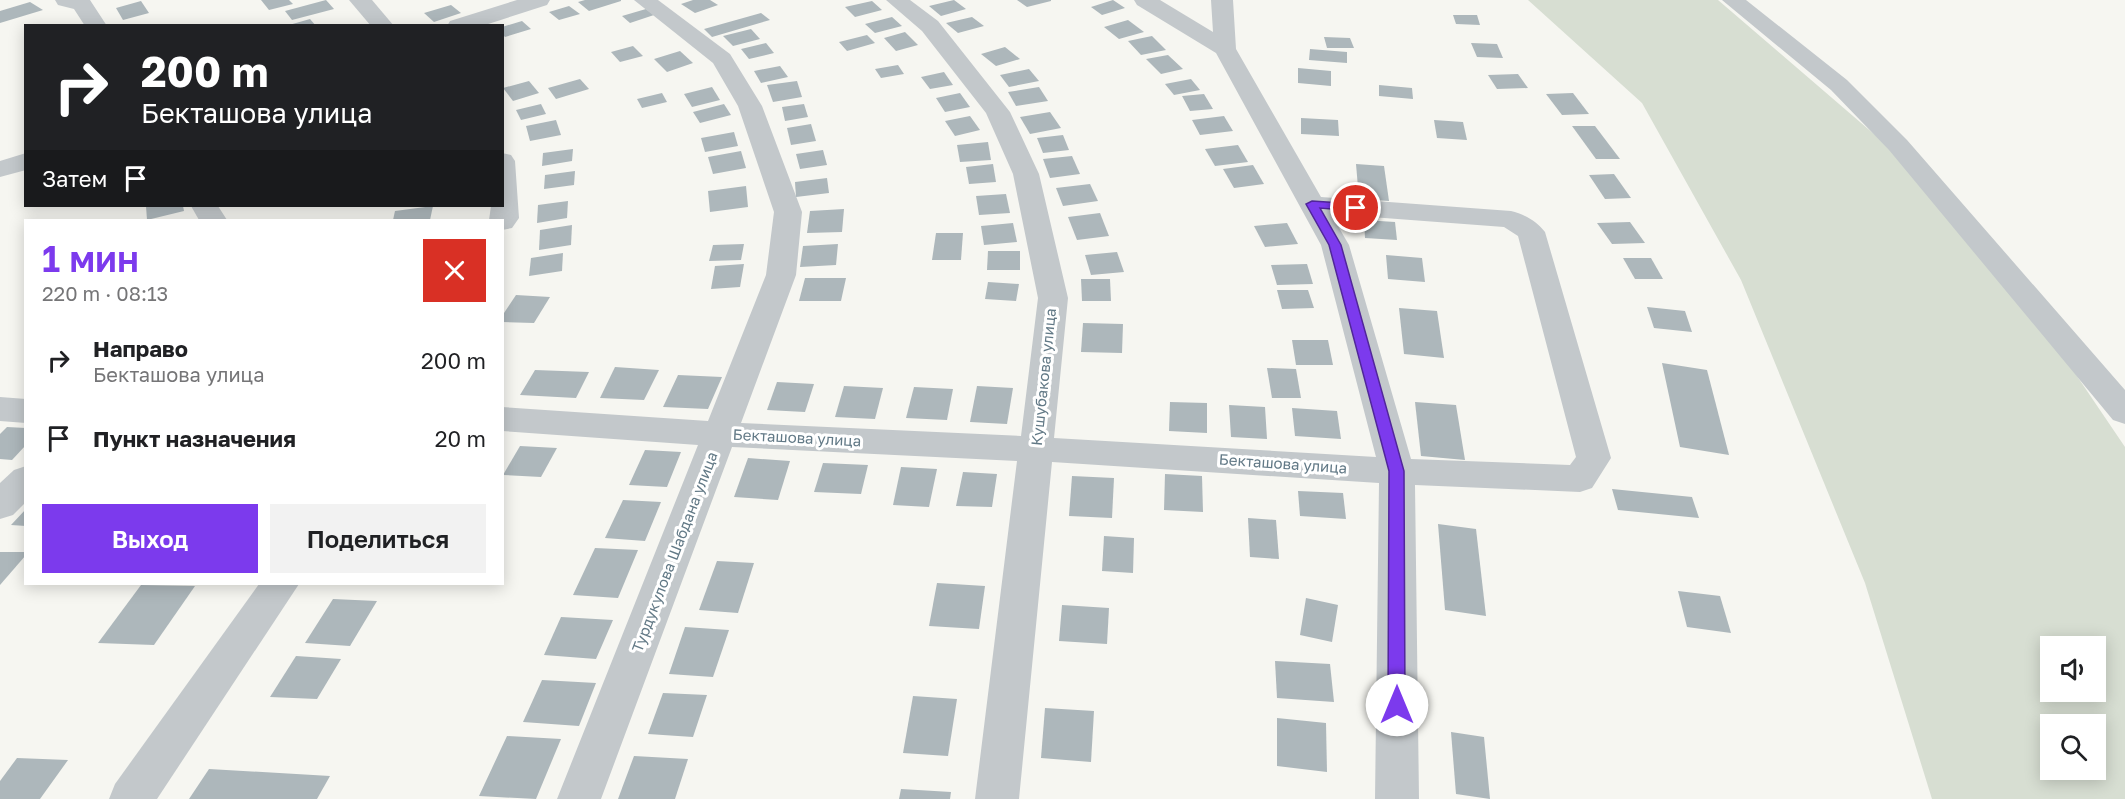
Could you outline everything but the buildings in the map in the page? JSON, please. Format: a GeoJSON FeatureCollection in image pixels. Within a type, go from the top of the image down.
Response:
{"type":"FeatureCollection","features":[{"type":"Feature","properties":{"kind":"street"},"geometry":{"type":"LineString","coordinates":[[66,0],[82,6],[95,24]]}},
{"type":"Feature","properties":{"kind":"street"},"geometry":{"type":"LineString","coordinates":[[360,0],[382,24]]}},
{"type":"Feature","properties":{"kind":"street"},"geometry":{"type":"LineString","coordinates":[[464,24],[539,0]]}},
{"type":"Feature","properties":{"kind":"street","name":"Турдукулова Шабдана улица"},"geometry":{"type":"LineString","coordinates":[[579,799],[782,275],[788,212],[750,106],[722,59],[645,0]]}},
{"type":"Feature","properties":{"kind":"street","name":"Кушубакова улица"},"geometry":{"type":"LineString","coordinates":[[897,0],[930,26],[998,112],[1026,174],[1053,298],[997,799]]}},
{"type":"Feature","properties":{"kind":"street"},"geometry":{"type":"LineString","coordinates":[[1145,0],[1226,49]]}},
{"type":"Feature","properties":{"kind":"street"},"geometry":{"type":"LineString","coordinates":[[1222,0],[1226,49],[1335,245],[1397,471],[1397,799]]}},
{"type":"Feature","properties":{"kind":"street"},"geometry":{"type":"LineString","coordinates":[[1733,0],[1839,86],[1898,145],[2125,412]]}},
{"type":"Feature","properties":{"kind":"street"},"geometry":{"type":"LineString","coordinates":[[0,169],[24,162]]}},
{"type":"Feature","properties":{"kind":"street","name":"Бекташова улица"},"geometry":{"type":"LineString","coordinates":[[504,419],[721,434],[1580,479],[1594,459],[1530,232],[1510,219],[1312,204]]}},
{"type":"Feature","properties":{"kind":"street"},"geometry":{"type":"LineString","coordinates":[[0,409],[24,411]]}},
{"type":"Feature","properties":{"kind":"street"},"geometry":{"type":"LineString","coordinates":[[0,505],[24,481]]}},
{"type":"Feature","properties":{"kind":"street"},"geometry":{"type":"LineString","coordinates":[[131,799],[279,585]]}},
{"type":"Feature","properties":{"kind":"shaded area"},"geometry":{"type":"Polygon","coordinates":[[[1528,0],[1718,0],[1896,153],[2062,354],[2125,447],[2125,799],[1932,799],[1865,583],[1741,280],[1642,103],[1528,0]]]}},
{"type":"Feature","properties":{"kind":"route"},"geometry":{"type":"LineString","coordinates":[[1356,208],[1312,204],[1335,245],[1397,471],[1397,705]]}}]}
